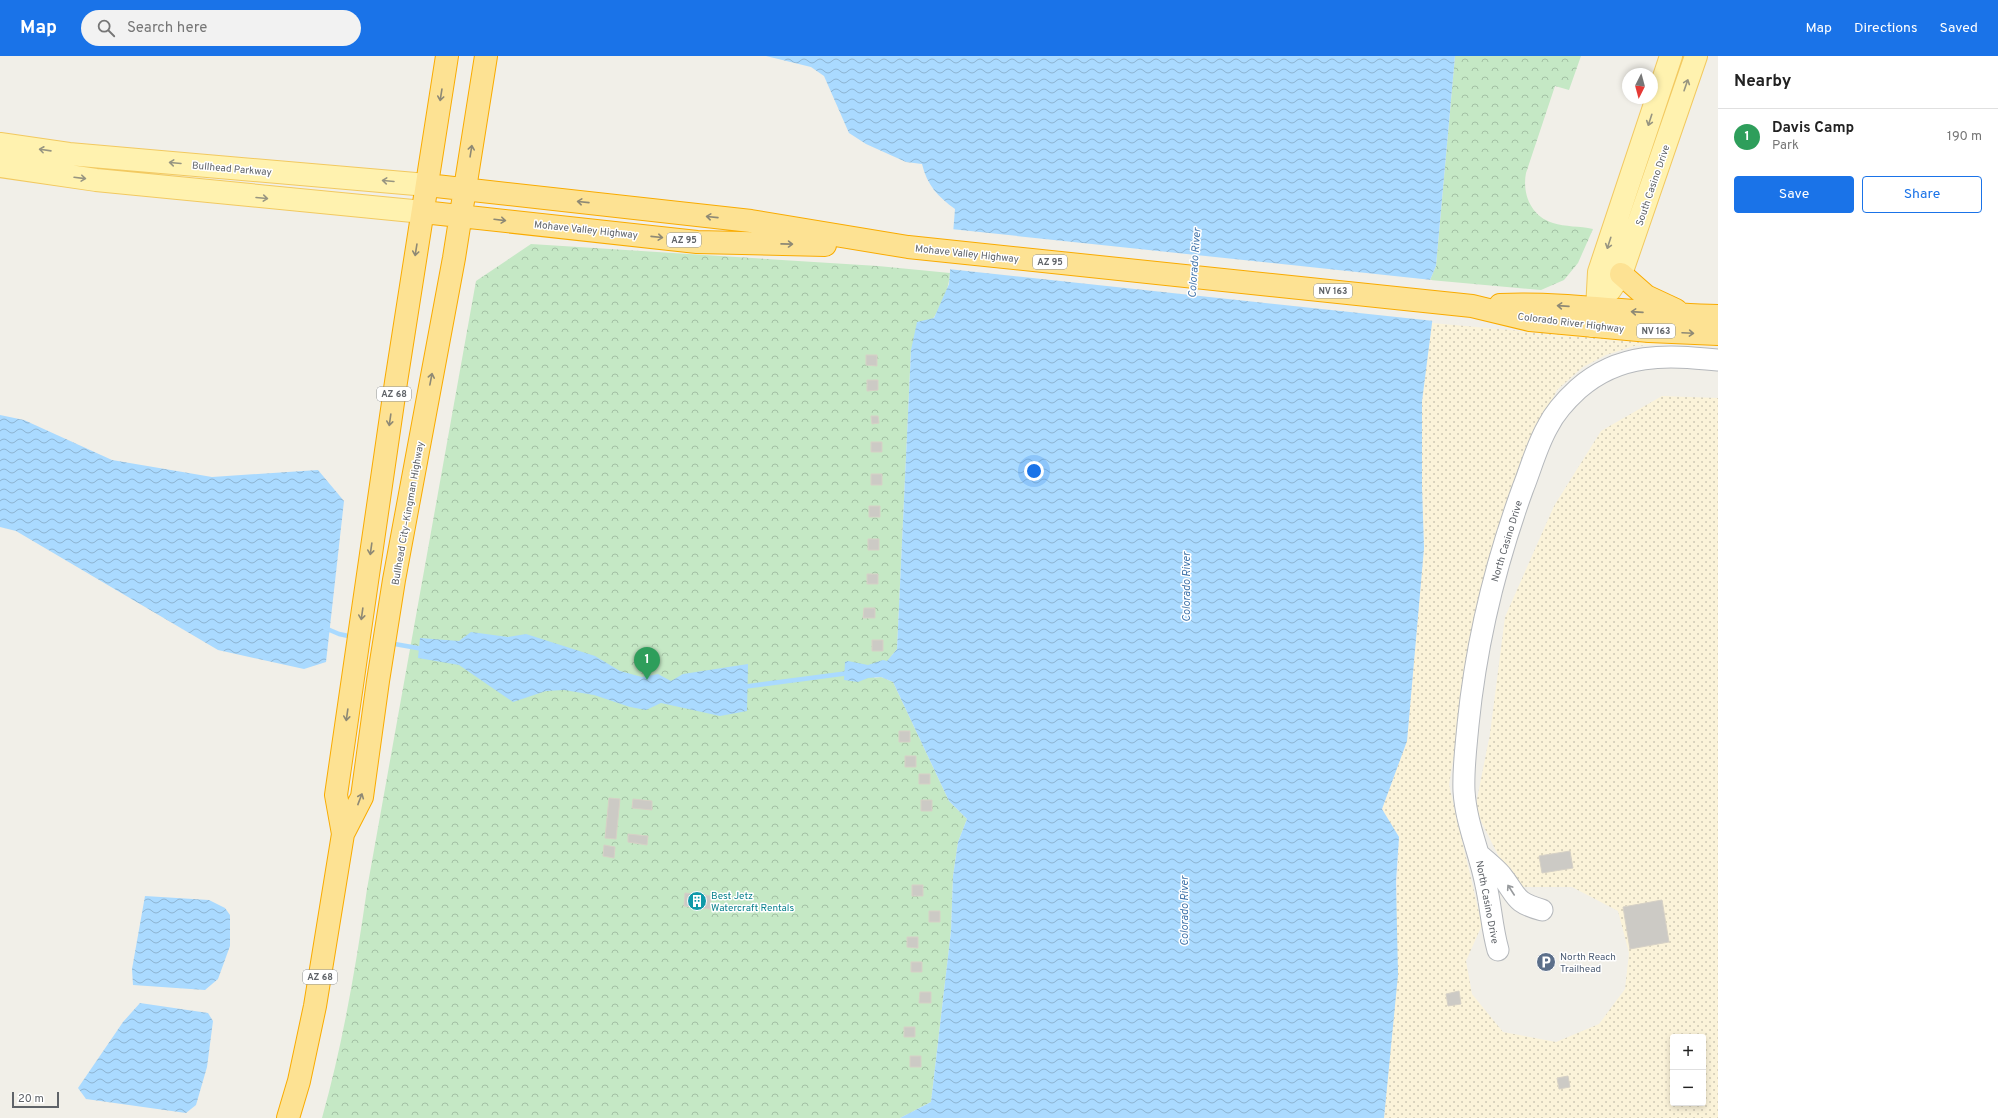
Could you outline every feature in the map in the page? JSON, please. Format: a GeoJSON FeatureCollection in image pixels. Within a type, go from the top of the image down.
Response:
{"type":"FeatureCollection","features":[{"type":"Feature","properties":{"kind":"highway"},"geometry":{"type":"LineString","coordinates":[[422,212],[447,56]]}},
{"type":"Feature","properties":{"kind":"highway"},"geometry":{"type":"LineString","coordinates":[[465,190],[486,56]]}},
{"type":"Feature","properties":{"kind":"highway","name":"Bullhead Parkway"},"geometry":{"type":"LineString","coordinates":[[427,185],[465,190]]}},
{"type":"Feature","properties":{"kind":"highway","name":"Bullhead City–Kingman Highway"},"geometry":{"type":"LineString","coordinates":[[288,1118],[299,1081],[315,1006],[343,834],[362,797],[394,580],[465,190]]}},
{"type":"Feature","properties":{"kind":"highway","name":"Mohave Valley Highway"},"geometry":{"type":"LineString","coordinates":[[465,190],[751,221],[908,247],[1193,276]]}},
{"type":"Feature","properties":{"kind":"highway","name":"Bullhead City–Kingman Highway"},"geometry":{"type":"LineString","coordinates":[[343,834],[336,795],[422,212]]}},
{"type":"Feature","properties":{"kind":"highway","name":"Mohave Valley Highway"},"geometry":{"type":"LineString","coordinates":[[422,212],[697,242],[908,247]]}},
{"type":"Feature","properties":{"kind":"highway"},"geometry":{"type":"LineString","coordinates":[[1621,274],[1646,296],[1688,315]]}},
{"type":"Feature","properties":{"kind":"highway","name":"Colorado River Highway"},"geometry":{"type":"LineString","coordinates":[[1193,276],[1472,306],[1530,320],[1688,315],[1718,316]]}},
{"type":"Feature","properties":{"kind":"highway","name":"Colorado River Highway"},"geometry":{"type":"LineString","coordinates":[[1595,317],[1718,334]]}},
{"type":"Feature","properties":{"kind":"main road"},"geometry":{"type":"LineString","coordinates":[[1595,317],[1599,272],[1671,56]]}},
{"type":"Feature","properties":{"kind":"main road","name":"South Casino Drive"},"geometry":{"type":"LineString","coordinates":[[1595,317],[1621,274],[1696,56]]}},
{"type":"Feature","properties":{"kind":"main road","name":"Bullhead Parkway"},"geometry":{"type":"LineString","coordinates":[[0,144],[69,154],[427,185]]}},
{"type":"Feature","properties":{"kind":"main road"},"geometry":{"type":"LineString","coordinates":[[0,166],[96,180],[422,212]]}},
{"type":"Feature","properties":{"kind":"street","name":"North Casino Drive"},"geometry":{"type":"LineString","coordinates":[[1498,950],[1492,927],[1486,885],[1472,834],[1464,793],[1464,772],[1471,692],[1486,612],[1506,534],[1545,431],[1556,412],[1579,389],[1601,373],[1621,364],[1636,360],[1669,356],[1718,360]]}},
{"type":"Feature","properties":{"kind":"street","name":"North Casino Drive"},"geometry":{"type":"LineString","coordinates":[[1478,854],[1501,876],[1516,899],[1530,907],[1542,910]]}},
{"type":"Feature","properties":{"kind":"sand"},"geometry":{"type":"Polygon","coordinates":[[[1432,323],[1666,344],[1634,346],[1606,355],[1583,367],[1557,390],[1520,465],[1477,611],[1449,785],[1482,925],[1466,961],[1472,994],[1503,1032],[1556,1042],[1599,1024],[1625,989],[1629,953],[1618,911],[1572,887],[1514,887],[1475,809],[1490,734],[1505,617],[1554,506],[1601,431],[1662,396],[1718,398],[1718,1118],[1384,1118],[1390,1055],[1399,837],[1382,809],[1407,741],[1424,548],[1422,401],[1432,323]]]}},
{"type":"Feature","properties":{"kind":"green space"},"geometry":{"type":"Polygon","coordinates":[[[1455,56],[1581,56],[1569,90],[1555,86],[1526,173],[1525,189],[1534,210],[1545,220],[1558,224],[1593,229],[1578,263],[1564,280],[1541,290],[1430,280],[1436,266],[1455,56]]]}},
{"type":"Feature","properties":{"kind":"green space"},"geometry":{"type":"Polygon","coordinates":[[[531,244],[878,266],[950,273],[945,294],[936,314],[911,350],[897,649],[874,678],[881,677],[893,682],[949,801],[967,819],[958,842],[953,876],[951,931],[931,1102],[900,1118],[322,1118],[330,1090],[348,1004],[367,889],[476,281],[531,244]]]}},
{"type":"Feature","properties":{"kind":"water","name":"Colorado River"},"geometry":{"type":"Polygon","coordinates":[[[766,56],[1455,56],[1436,266],[1430,280],[1433,302],[1432,323],[1422,401],[1424,548],[1407,741],[1382,809],[1399,837],[1396,881],[1398,975],[1384,1118],[900,1118],[931,1102],[951,931],[953,876],[958,842],[967,819],[949,801],[893,682],[881,677],[868,678],[858,682],[844,680],[845,662],[848,661],[868,665],[883,660],[887,661],[897,649],[911,350],[917,322],[934,318],[949,284],[955,209],[943,200],[934,190],[927,178],[922,164],[906,162],[866,144],[849,133],[824,76],[811,67],[766,56]]]}},
{"type":"Feature","properties":{"kind":"water"},"geometry":{"type":"Polygon","coordinates":[[[0,415],[24,420],[112,460],[212,477],[318,470],[344,501],[326,662],[304,669],[218,650],[16,531],[0,527],[0,415]]]}},
{"type":"Feature","properties":{"kind":"water"},"geometry":{"type":"Polygon","coordinates":[[[471,632],[508,637],[526,634],[595,656],[620,671],[642,677],[658,674],[671,681],[683,674],[748,664],[747,711],[720,716],[661,703],[646,710],[630,707],[594,695],[564,690],[546,691],[513,702],[459,665],[418,658],[420,638],[459,641],[471,632]]]}},
{"type":"Feature","properties":{"kind":"water"},"geometry":{"type":"Polygon","coordinates":[[[145,896],[209,900],[225,908],[230,915],[230,946],[218,979],[205,990],[133,985],[132,969],[145,896]]]}},
{"type":"Feature","properties":{"kind":"water"},"geometry":{"type":"Polygon","coordinates":[[[140,1003],[208,1013],[213,1021],[207,1067],[196,1105],[186,1113],[86,1099],[78,1088],[123,1022],[140,1003]]]}},
{"type":"Feature","properties":{"kind":"pier"},"geometry":{"type":"Polygon","coordinates":[[[951,229],[1432,280],[1435,302],[1434,321],[948,269],[951,229]]]}},
{"type":"Feature","properties":{"kind":"building"},"geometry":{"type":"Polygon","coordinates":[[[866,355],[877,355],[877,366],[866,365],[866,355]]]}},
{"type":"Feature","properties":{"kind":"building"},"geometry":{"type":"Polygon","coordinates":[[[867,380],[878,380],[878,390],[867,391],[867,380]]]}},
{"type":"Feature","properties":{"kind":"building"},"geometry":{"type":"Polygon","coordinates":[[[871,416],[878,416],[879,423],[872,424],[871,416]]]}},
{"type":"Feature","properties":{"kind":"building"},"geometry":{"type":"Polygon","coordinates":[[[871,442],[882,442],[882,452],[871,452],[871,442]]]}},
{"type":"Feature","properties":{"kind":"building"},"geometry":{"type":"Polygon","coordinates":[[[871,474],[882,474],[882,485],[871,485],[871,474]]]}},
{"type":"Feature","properties":{"kind":"building"},"geometry":{"type":"Polygon","coordinates":[[[869,506],[880,506],[880,517],[869,517],[869,506]]]}},
{"type":"Feature","properties":{"kind":"building"},"geometry":{"type":"Polygon","coordinates":[[[868,539],[879,539],[879,550],[868,550],[868,539]]]}},
{"type":"Feature","properties":{"kind":"building"},"geometry":{"type":"Polygon","coordinates":[[[867,574],[878,574],[878,584],[867,584],[867,574]]]}},
{"type":"Feature","properties":{"kind":"building"},"geometry":{"type":"Polygon","coordinates":[[[864,608],[875,608],[875,618],[863,618],[864,608]]]}},
{"type":"Feature","properties":{"kind":"building"},"geometry":{"type":"Polygon","coordinates":[[[872,640],[883,640],[883,651],[872,651],[872,640]]]}},
{"type":"Feature","properties":{"kind":"building"},"geometry":{"type":"Polygon","coordinates":[[[899,731],[910,731],[910,742],[899,742],[899,731]]]}},
{"type":"Feature","properties":{"kind":"building"},"geometry":{"type":"Polygon","coordinates":[[[905,756],[916,756],[916,767],[905,767],[905,756]]]}},
{"type":"Feature","properties":{"kind":"building"},"geometry":{"type":"Polygon","coordinates":[[[919,774],[930,774],[930,784],[919,784],[919,774]]]}},
{"type":"Feature","properties":{"kind":"building"},"geometry":{"type":"Polygon","coordinates":[[[609,798],[620,799],[616,839],[605,838],[609,798]]]}},
{"type":"Feature","properties":{"kind":"building"},"geometry":{"type":"Polygon","coordinates":[[[633,799],[652,801],[652,810],[632,808],[633,799]]]}},
{"type":"Feature","properties":{"kind":"building"},"geometry":{"type":"Polygon","coordinates":[[[921,800],[932,800],[932,811],[921,811],[921,800]]]}},
{"type":"Feature","properties":{"kind":"building"},"geometry":{"type":"Polygon","coordinates":[[[628,834],[648,836],[647,845],[628,842],[628,834]]]}},
{"type":"Feature","properties":{"kind":"building"},"geometry":{"type":"Polygon","coordinates":[[[604,845],[615,847],[614,858],[603,856],[604,845]]]}},
{"type":"Feature","properties":{"kind":"building"},"geometry":{"type":"Polygon","coordinates":[[[1570,851],[1573,868],[1542,873],[1539,856],[1570,851]]]}},
{"type":"Feature","properties":{"kind":"building"},"geometry":{"type":"Polygon","coordinates":[[[912,885],[923,885],[923,896],[912,896],[912,885]]]}},
{"type":"Feature","properties":{"kind":"building","name":"Best Jetz Watercraft Rentals"},"geometry":{"type":"Polygon","coordinates":[[[685,893],[711,896],[710,909],[684,906],[685,893]]]}},
{"type":"Feature","properties":{"kind":"building"},"geometry":{"type":"Polygon","coordinates":[[[1662,900],[1669,942],[1630,949],[1623,907],[1662,900]]]}},
{"type":"Feature","properties":{"kind":"building"},"geometry":{"type":"Polygon","coordinates":[[[929,911],[940,911],[940,922],[929,922],[929,911]]]}},
{"type":"Feature","properties":{"kind":"building"},"geometry":{"type":"Polygon","coordinates":[[[907,937],[918,937],[918,948],[907,947],[907,937]]]}},
{"type":"Feature","properties":{"kind":"building"},"geometry":{"type":"Polygon","coordinates":[[[911,962],[922,962],[922,972],[911,972],[911,962]]]}},
{"type":"Feature","properties":{"kind":"building"},"geometry":{"type":"Polygon","coordinates":[[[1459,991],[1461,1004],[1448,1006],[1446,994],[1459,991]]]}},
{"type":"Feature","properties":{"kind":"building"},"geometry":{"type":"Polygon","coordinates":[[[920,992],[931,992],[931,1003],[919,1003],[920,992]]]}},
{"type":"Feature","properties":{"kind":"building"},"geometry":{"type":"Polygon","coordinates":[[[904,1027],[915,1027],[915,1037],[904,1037],[904,1027]]]}},
{"type":"Feature","properties":{"kind":"building"},"geometry":{"type":"Polygon","coordinates":[[[910,1056],[921,1056],[921,1067],[910,1067],[910,1056]]]}},
{"type":"Feature","properties":{"kind":"building"},"geometry":{"type":"Polygon","coordinates":[[[1568,1076],[1570,1087],[1559,1089],[1557,1078],[1568,1076]]]}},
{"type":"Feature","properties":{"kind":"waterway"},"geometry":{"type":"LineString","coordinates":[[325,628],[339,634],[353,637]]}},
{"type":"Feature","properties":{"kind":"waterway"},"geometry":{"type":"LineString","coordinates":[[389,643],[423,649]]}},
{"type":"Feature","properties":{"kind":"waterway"},"geometry":{"type":"LineString","coordinates":[[742,687],[849,673]]}},
{"type":"Feature","properties":{"kind":"place","name":"Davis Camp"},"geometry":{"type":"Point","coordinates":[647,680]}},
{"type":"Feature","properties":{"kind":"place","name":"Best Jetz Watercraft Rentals"},"geometry":{"type":"Point","coordinates":[697,901]}},
{"type":"Feature","properties":{"kind":"place","name":"North Reach Trailhead"},"geometry":{"type":"Point","coordinates":[1546,962]}}]}
